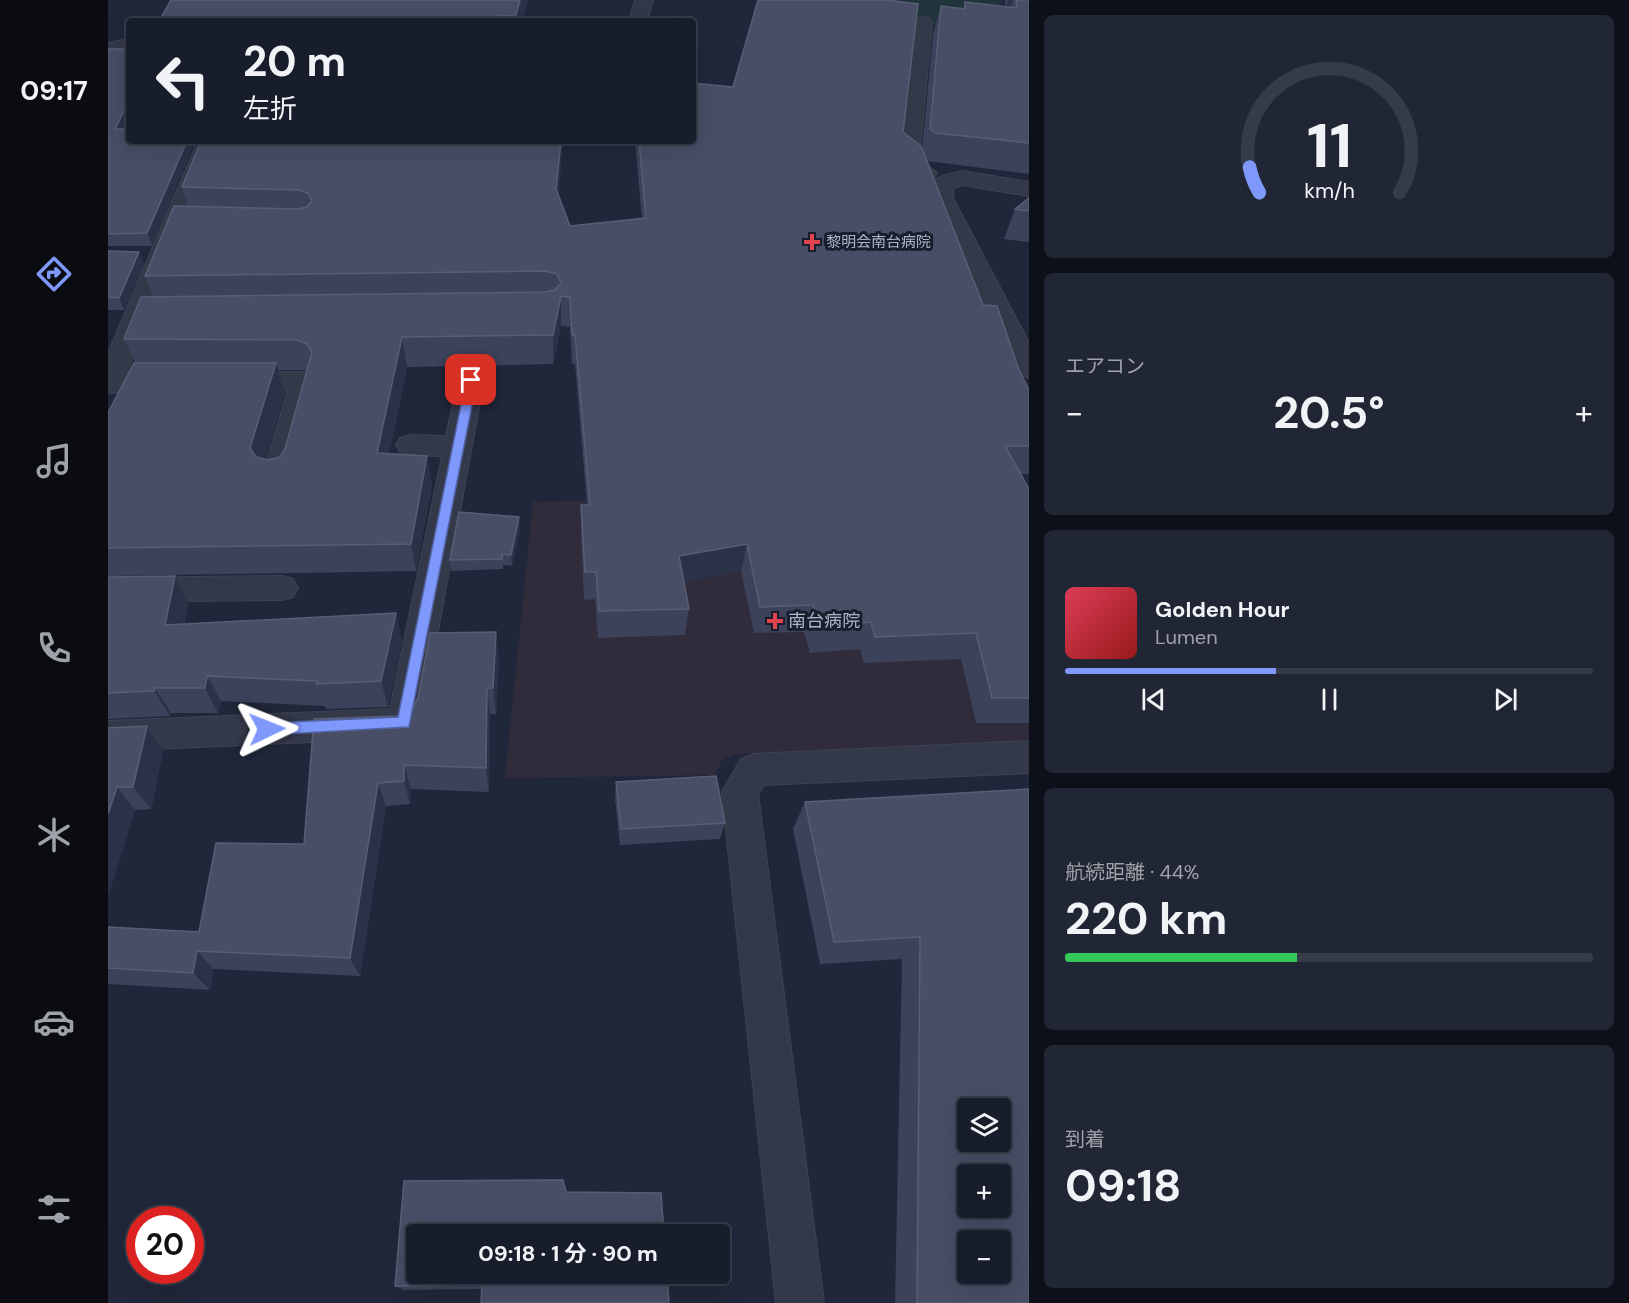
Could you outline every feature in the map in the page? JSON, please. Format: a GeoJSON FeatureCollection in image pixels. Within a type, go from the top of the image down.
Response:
{"type":"FeatureCollection","features":[{"type":"Feature","properties":{"kind":"street"},"geometry":{"type":"LineString","coordinates":[[639,18],[644,0]]}},
{"type":"Feature","properties":{"kind":"street"},"geometry":{"type":"LineString","coordinates":[[923,22],[908,161],[942,184]]}},
{"type":"Feature","properties":{"kind":"street"},"geometry":{"type":"LineString","coordinates":[[108,49],[126,46]]}},
{"type":"Feature","properties":{"kind":"street"},"geometry":{"type":"LineString","coordinates":[[109,383],[150,315],[151,255],[188,226],[213,151]]}},
{"type":"Feature","properties":{"kind":"street"},"geometry":{"type":"LineString","coordinates":[[942,184],[962,178],[1029,189]]}},
{"type":"Feature","properties":{"kind":"street"},"geometry":{"type":"LineString","coordinates":[[942,184],[942,198],[1029,369]]}},
{"type":"Feature","properties":{"kind":"street"},"geometry":{"type":"LineString","coordinates":[[108,736],[404,723],[471,380]]}},
{"type":"Feature","properties":{"kind":"street"},"geometry":{"type":"LineString","coordinates":[[109,383],[304,381],[277,477]]}},
{"type":"Feature","properties":{"kind":"street"},"geometry":{"type":"LineString","coordinates":[[410,445],[458,446]]}},
{"type":"Feature","properties":{"kind":"street"},"geometry":{"type":"LineString","coordinates":[[108,590],[282,588]]}},
{"type":"Feature","properties":{"kind":"street"},"geometry":{"type":"LineString","coordinates":[[419,644],[454,644]]}},
{"type":"Feature","properties":{"kind":"street"},"geometry":{"type":"LineString","coordinates":[[800,1303],[741,792],[754,770],[1029,757]]}},
{"type":"Feature","properties":{"kind":"shaded area"},"geometry":{"type":"Polygon","coordinates":[[[761,0],[1001,0],[1000,33],[761,0]]]}},
{"type":"Feature","properties":{"kind":"shaded area","name":"南台病院"},"geometry":{"type":"Polygon","coordinates":[[[1029,493],[1029,741],[736,754],[722,760],[715,775],[505,778],[533,502],[1029,493]]]}},
{"type":"Feature","properties":{"kind":"building"},"geometry":{"type":"Polygon","coordinates":[[[171,0],[520,0],[516,15],[474,18],[161,18],[171,0]]]}},
{"type":"Feature","properties":{"kind":"building"},"geometry":{"type":"Polygon","coordinates":[[[758,0],[886,0],[918,4],[903,132],[921,146],[983,305],[997,306],[1019,370],[1029,390],[1029,446],[1005,446],[1029,489],[1029,698],[992,698],[976,633],[875,637],[871,622],[819,627],[813,605],[760,607],[747,544],[679,556],[689,609],[599,611],[596,572],[585,572],[581,505],[590,505],[570,297],[561,296],[553,335],[402,337],[377,453],[427,456],[411,544],[108,548],[108,413],[134,363],[276,363],[250,448],[256,457],[268,460],[280,457],[285,449],[312,352],[307,344],[296,340],[124,339],[141,297],[545,292],[555,290],[561,283],[557,274],[545,271],[145,276],[174,206],[298,209],[307,207],[312,201],[308,193],[298,190],[182,187],[200,144],[561,144],[556,189],[570,226],[646,218],[639,144],[696,144],[696,83],[733,87],[758,0]]]}},
{"type":"Feature","properties":{"kind":"building"},"geometry":{"type":"Polygon","coordinates":[[[1016,0],[1029,0],[1029,143],[936,133],[930,129],[941,6],[965,9],[965,2],[1017,8],[1016,0]]]}},
{"type":"Feature","properties":{"kind":"building"},"geometry":{"type":"Polygon","coordinates":[[[108,49],[126,49],[126,107],[115,129],[126,129],[126,144],[186,144],[147,233],[108,234],[108,49]]]}},
{"type":"Feature","properties":{"kind":"building"},"geometry":{"type":"Polygon","coordinates":[[[1029,198],[1029,211],[1015,209],[1029,198]]]}},
{"type":"Feature","properties":{"kind":"building"},"geometry":{"type":"Polygon","coordinates":[[[108,251],[139,252],[119,298],[108,297],[108,251]]]}},
{"type":"Feature","properties":{"kind":"building"},"geometry":{"type":"Polygon","coordinates":[[[459,512],[519,517],[511,555],[502,554],[502,559],[450,560],[459,512]]]}},
{"type":"Feature","properties":{"kind":"building"},"geometry":{"type":"Polygon","coordinates":[[[175,576],[165,625],[396,613],[381,681],[317,684],[317,681],[207,676],[205,688],[155,688],[154,691],[108,693],[108,577],[175,576]]]}},
{"type":"Feature","properties":{"kind":"building"},"geometry":{"type":"Polygon","coordinates":[[[496,632],[493,688],[487,688],[486,768],[404,765],[404,781],[378,783],[350,958],[197,951],[193,973],[108,968],[108,927],[199,932],[216,843],[304,844],[314,719],[398,716],[411,711],[418,698],[430,633],[496,632]]]}},
{"type":"Feature","properties":{"kind":"building"},"geometry":{"type":"Polygon","coordinates":[[[147,726],[133,787],[117,787],[108,814],[108,728],[147,726]]]}},
{"type":"Feature","properties":{"kind":"building"},"geometry":{"type":"Polygon","coordinates":[[[716,776],[725,823],[621,829],[616,782],[716,776]]]}},
{"type":"Feature","properties":{"kind":"building"},"geometry":{"type":"Polygon","coordinates":[[[1029,789],[1029,1303],[917,1303],[920,937],[834,942],[805,802],[1029,789]]]}},
{"type":"Feature","properties":{"kind":"building"},"geometry":{"type":"Polygon","coordinates":[[[563,1180],[566,1192],[661,1193],[663,1224],[406,1224],[406,1284],[668,1284],[669,1303],[481,1303],[482,1285],[395,1286],[404,1181],[563,1180]]]}},
{"type":"Feature","properties":{"kind":"place","name":"黎明会南台病院"},"geometry":{"type":"Point","coordinates":[812,242]}},
{"type":"Feature","properties":{"kind":"place","name":"南台病院"},"geometry":{"type":"Point","coordinates":[775,621]}},
{"type":"Feature","properties":{"kind":"route"},"geometry":{"type":"LineString","coordinates":[[267,729],[404,723],[471,380]]}}]}
